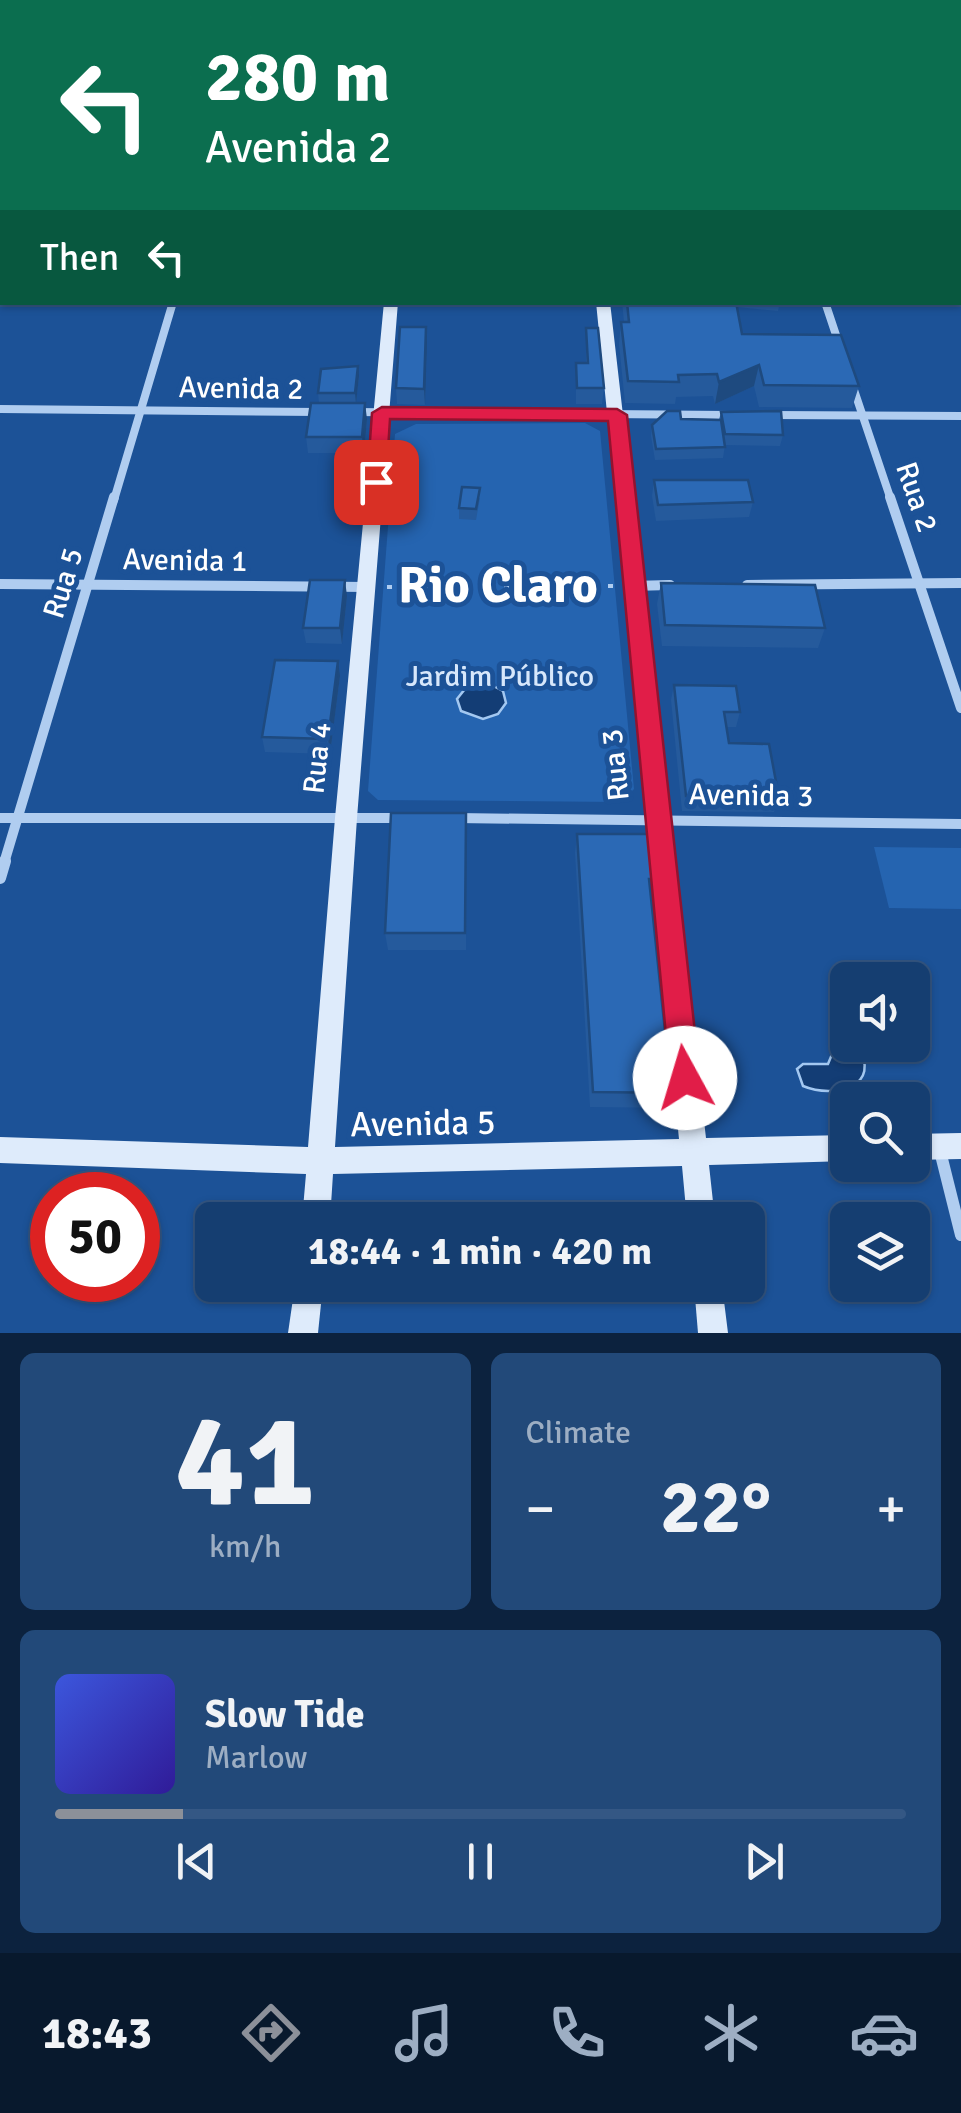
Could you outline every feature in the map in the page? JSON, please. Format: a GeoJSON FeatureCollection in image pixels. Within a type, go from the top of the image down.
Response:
{"type":"FeatureCollection","features":[{"type":"Feature","properties":{"kind":"main road","name":"Rua 4"},"geometry":{"type":"LineString","coordinates":[[318,1202],[346,818],[391,305]]}},
{"type":"Feature","properties":{"kind":"main road","name":"Rua 3"},"geometry":{"type":"LineString","coordinates":[[603,305],[698,1202]]}},
{"type":"Feature","properties":{"kind":"main road","name":"Avenida 5"},"geometry":{"type":"LineString","coordinates":[[0,1150],[323,1160],[830,1148]]}},
{"type":"Feature","properties":{"kind":"main road"},"geometry":{"type":"LineString","coordinates":[[303,1333],[307,1302]]}},
{"type":"Feature","properties":{"kind":"main road"},"geometry":{"type":"LineString","coordinates":[[710,1302],[713,1333]]}},
{"type":"Feature","properties":{"kind":"street","name":"Rua 5"},"geometry":{"type":"LineString","coordinates":[[0,878],[172,305]]}},
{"type":"Feature","properties":{"kind":"street"},"geometry":{"type":"LineString","coordinates":[[826,305],[844,358]]}},
{"type":"Feature","properties":{"kind":"street","name":"Rua 2"},"geometry":{"type":"LineString","coordinates":[[850,377],[961,708]]}},
{"type":"Feature","properties":{"kind":"street","name":"Avenida 2"},"geometry":{"type":"LineString","coordinates":[[0,408],[326,412]]}},
{"type":"Feature","properties":{"kind":"street","name":"Avenida 2"},"geometry":{"type":"LineString","coordinates":[[344,412],[749,415]]}},
{"type":"Feature","properties":{"kind":"street"},"geometry":{"type":"LineString","coordinates":[[768,414],[961,416]]}},
{"type":"Feature","properties":{"kind":"street"},"geometry":{"type":"LineString","coordinates":[[728,585],[961,583]]}},
{"type":"Feature","properties":{"kind":"street","name":"Avenida 1"},"geometry":{"type":"LineString","coordinates":[[0,584],[369,587]]}},
{"type":"Feature","properties":{"kind":"street"},"geometry":{"type":"LineString","coordinates":[[632,586],[690,585]]}},
{"type":"Feature","properties":{"kind":"street"},"geometry":{"type":"LineString","coordinates":[[0,818],[423,818]]}},
{"type":"Feature","properties":{"kind":"street","name":"Avenida 3"},"geometry":{"type":"LineString","coordinates":[[443,818],[961,824]]}},
{"type":"Feature","properties":{"kind":"street"},"geometry":{"type":"LineString","coordinates":[[938,1146],[961,1236]]}},
{"type":"Feature","properties":{"kind":"path"},"geometry":{"type":"LineString","coordinates":[[369,587],[632,586]]}},
{"type":"Feature","properties":{"kind":"green space","name":"Jardim Público"},"geometry":{"type":"Polygon","coordinates":[[[585,423],[600,431],[634,789],[621,802],[378,800],[368,791],[395,434],[416,424],[585,423]]]}},
{"type":"Feature","properties":{"kind":"green space"},"geometry":{"type":"Polygon","coordinates":[[[874,847],[961,848],[961,909],[889,908],[874,847]]]}},
{"type":"Feature","properties":{"kind":"shaded area"},"geometry":{"type":"Polygon","coordinates":[[[484,681],[503,691],[506,703],[498,714],[483,719],[461,711],[457,699],[469,684],[484,681]]]}},
{"type":"Feature","properties":{"kind":"shaded area"},"geometry":{"type":"Polygon","coordinates":[[[830,1059],[864,1062],[864,1071],[857,1082],[830,1082],[830,1091],[803,1086],[797,1069],[803,1064],[828,1064],[830,1059]]]}},
{"type":"Feature","properties":{"kind":"building"},"geometry":{"type":"Polygon","coordinates":[[[627,305],[737,305],[742,334],[841,335],[859,386],[764,385],[759,365],[719,382],[717,374],[678,375],[679,382],[628,381],[621,322],[629,322],[627,305]]]}},
{"type":"Feature","properties":{"kind":"building"},"geometry":{"type":"Polygon","coordinates":[[[400,327],[426,327],[424,389],[396,388],[400,327]]]}},
{"type":"Feature","properties":{"kind":"building"},"geometry":{"type":"Polygon","coordinates":[[[586,328],[598,328],[604,388],[577,388],[576,363],[588,363],[586,328]]]}},
{"type":"Feature","properties":{"kind":"building"},"geometry":{"type":"Polygon","coordinates":[[[358,366],[355,393],[318,393],[321,369],[358,366]]]}},
{"type":"Feature","properties":{"kind":"building"},"geometry":{"type":"Polygon","coordinates":[[[311,403],[365,403],[362,437],[306,437],[311,403]]]}},
{"type":"Feature","properties":{"kind":"building"},"geometry":{"type":"Polygon","coordinates":[[[667,411],[680,411],[681,419],[721,420],[725,447],[656,449],[652,425],[667,411]]]}},
{"type":"Feature","properties":{"kind":"building"},"geometry":{"type":"Polygon","coordinates":[[[781,411],[783,435],[725,434],[721,412],[781,411]]]}},
{"type":"Feature","properties":{"kind":"building"},"geometry":{"type":"Polygon","coordinates":[[[654,480],[748,480],[753,502],[658,505],[654,480]]]}},
{"type":"Feature","properties":{"kind":"building"},"geometry":{"type":"Polygon","coordinates":[[[462,487],[480,488],[476,509],[459,508],[462,487]]]}},
{"type":"Feature","properties":{"kind":"building"},"geometry":{"type":"Polygon","coordinates":[[[310,580],[345,580],[340,628],[303,628],[310,580]]]}},
{"type":"Feature","properties":{"kind":"building"},"geometry":{"type":"Polygon","coordinates":[[[661,583],[815,585],[825,628],[665,625],[661,583]]]}},
{"type":"Feature","properties":{"kind":"building"},"geometry":{"type":"Polygon","coordinates":[[[275,660],[338,661],[328,739],[262,737],[275,660]]]}},
{"type":"Feature","properties":{"kind":"building"},"geometry":{"type":"Polygon","coordinates":[[[674,685],[736,686],[740,712],[724,712],[729,743],[769,744],[779,798],[686,796],[674,685]]]}},
{"type":"Feature","properties":{"kind":"building"},"geometry":{"type":"Polygon","coordinates":[[[391,813],[466,813],[465,933],[385,933],[391,813]]]}},
{"type":"Feature","properties":{"kind":"building"},"geometry":{"type":"Polygon","coordinates":[[[577,834],[651,834],[655,879],[649,879],[665,1031],[671,1031],[677,1093],[593,1092],[577,834]]]}},
{"type":"Feature","properties":{"kind":"district","name":"Rio Claro"},"geometry":{"type":"Point","coordinates":[498,584]}},
{"type":"Feature","properties":{"kind":"route"},"geometry":{"type":"LineString","coordinates":[[376,482],[382,413],[617,415],[685,1078]]}}]}
